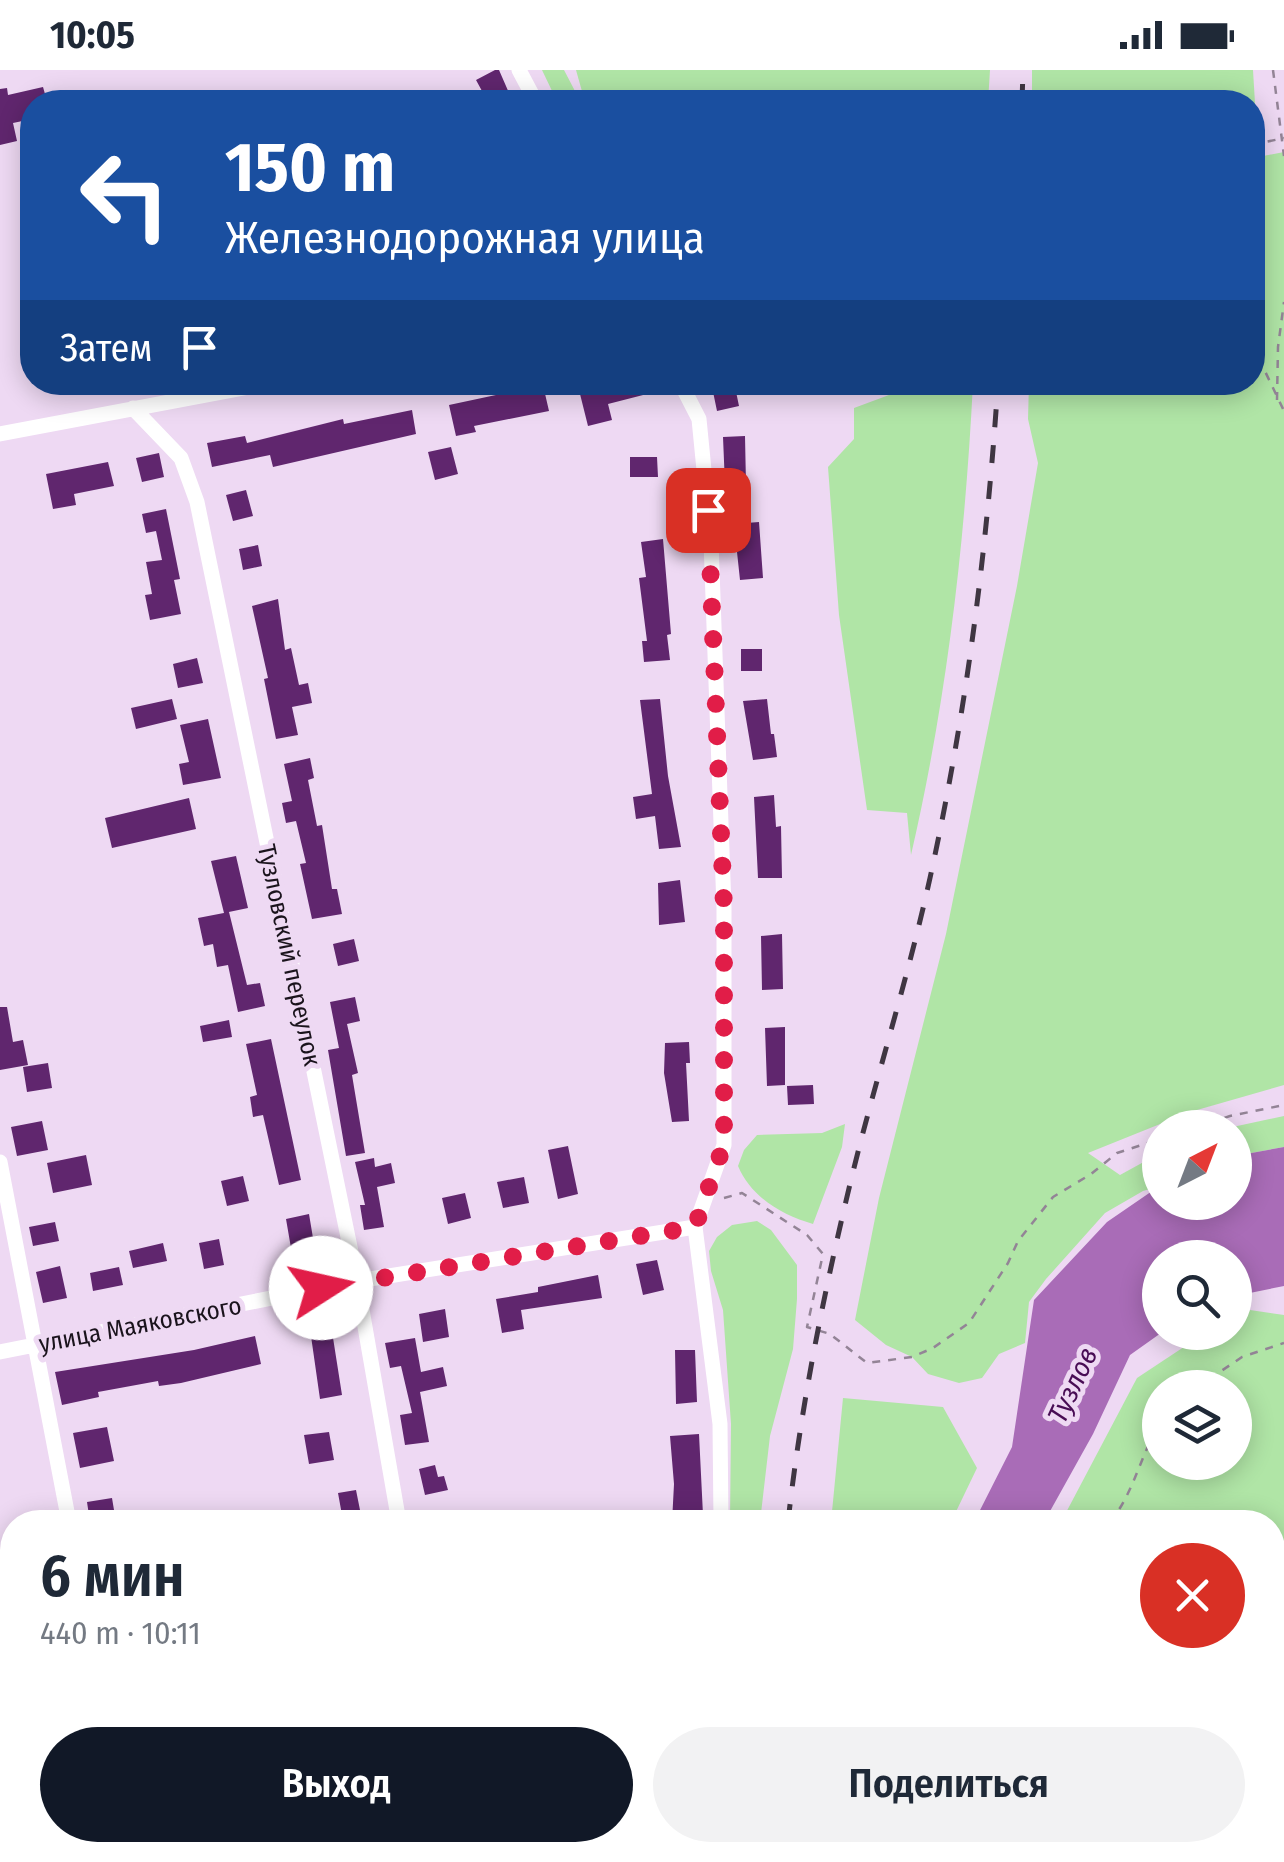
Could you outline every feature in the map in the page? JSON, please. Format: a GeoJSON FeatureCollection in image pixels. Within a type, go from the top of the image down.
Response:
{"type":"FeatureCollection","features":[{"type":"Feature","properties":{"kind":"street"},"geometry":{"type":"LineString","coordinates":[[0,434],[204,395]]}},
{"type":"Feature","properties":{"kind":"street"},"geometry":{"type":"LineString","coordinates":[[687,395],[700,419],[711,541],[724,908],[724,1144],[695,1227],[720,1424],[721,1510]]}},
{"type":"Feature","properties":{"kind":"street","name":"Тузловский переулок"},"geometry":{"type":"LineString","coordinates":[[133,408],[181,458],[197,502],[357,1281],[397,1510]]}},
{"type":"Feature","properties":{"kind":"street"},"geometry":{"type":"LineString","coordinates":[[0,1162],[68,1510]]}},
{"type":"Feature","properties":{"kind":"street","name":"улица Маяковского"},"geometry":{"type":"LineString","coordinates":[[0,1352],[357,1281],[695,1227]]}},
{"type":"Feature","properties":{"kind":"path"},"geometry":{"type":"LineString","coordinates":[[1273,70],[1284,156]]}},
{"type":"Feature","properties":{"kind":"path"},"geometry":{"type":"LineString","coordinates":[[1278,400],[1278,347],[1284,302]]}},
{"type":"Feature","properties":{"kind":"path"},"geometry":{"type":"LineString","coordinates":[[1265,372],[1284,411]]}},
{"type":"Feature","properties":{"kind":"path"},"geometry":{"type":"LineString","coordinates":[[1252,1112],[1284,1105]]}},
{"type":"Feature","properties":{"kind":"path"},"geometry":{"type":"LineString","coordinates":[[705,1199],[742,1194],[807,1235],[822,1254],[807,1326],[830,1334],[866,1362],[912,1358],[969,1323],[1018,1241],[1053,1197],[1117,1153],[1142,1145]]}},
{"type":"Feature","properties":{"kind":"path"},"geometry":{"type":"LineString","coordinates":[[1223,1370],[1242,1357],[1284,1344]]}},
{"type":"Feature","properties":{"kind":"path"},"geometry":{"type":"LineString","coordinates":[[1120,1510],[1128,1501],[1142,1457]]}},
{"type":"Feature","properties":{"kind":"green space"},"geometry":{"type":"Polygon","coordinates":[[[542,70],[564,70],[574,90],[552,90],[542,70]]]}},
{"type":"Feature","properties":{"kind":"green space"},"geometry":{"type":"Polygon","coordinates":[[[576,70],[990,70],[989,90],[582,90],[576,70]]]}},
{"type":"Feature","properties":{"kind":"green space"},"geometry":{"type":"Polygon","coordinates":[[[1032,70],[1253,70],[1254,90],[1032,90],[1032,70]]]}},
{"type":"Feature","properties":{"kind":"green space"},"geometry":{"type":"Polygon","coordinates":[[[1284,152],[1284,1085],[1197,1110],[1142,1110],[1142,1131],[1088,1153],[1120,1175],[1142,1163],[1142,1192],[1105,1213],[1046,1279],[1029,1302],[1025,1343],[999,1354],[982,1378],[959,1383],[928,1374],[912,1357],[886,1345],[855,1320],[879,1198],[946,934],[1017,586],[1038,463],[1028,419],[1029,395],[1265,395],[1265,156],[1284,152]]]}},
{"type":"Feature","properties":{"kind":"green space"},"geometry":{"type":"Polygon","coordinates":[[[889,395],[972,395],[953,620],[935,738],[911,855],[907,813],[867,810],[839,615],[828,467],[854,439],[854,408],[889,395]]]}},
{"type":"Feature","properties":{"kind":"green space"},"geometry":{"type":"Polygon","coordinates":[[[1284,1116],[1284,1147],[1252,1153],[1252,1123],[1284,1116]]]}},
{"type":"Feature","properties":{"kind":"green space"},"geometry":{"type":"Polygon","coordinates":[[[845,1124],[842,1147],[813,1224],[790,1216],[759,1196],[738,1166],[744,1150],[757,1135],[822,1133],[845,1124]]]}},
{"type":"Feature","properties":{"kind":"green space"},"geometry":{"type":"Polygon","coordinates":[[[757,1221],[771,1230],[797,1265],[793,1349],[770,1436],[761,1510],[730,1510],[731,1424],[723,1310],[709,1251],[717,1237],[732,1225],[757,1221]]]}},
{"type":"Feature","properties":{"kind":"green space"},"geometry":{"type":"Polygon","coordinates":[[[1252,1310],[1284,1315],[1284,1510],[1067,1510],[1142,1375],[1142,1480],[1252,1480],[1252,1370],[1149,1370],[1179,1350],[1252,1350],[1252,1310]]]}},
{"type":"Feature","properties":{"kind":"green space"},"geometry":{"type":"Polygon","coordinates":[[[843,1398],[943,1407],[977,1468],[957,1510],[832,1510],[843,1398]]]}},
{"type":"Feature","properties":{"kind":"water","name":"Тузлов"},"geometry":{"type":"Polygon","coordinates":[[[1284,1147],[1284,1286],[1252,1293],[1252,1240],[1142,1240],[1142,1346],[1130,1355],[1093,1434],[1051,1510],[980,1510],[1012,1447],[1034,1300],[1107,1222],[1142,1198],[1142,1220],[1252,1220],[1252,1153],[1284,1147]]]}},
{"type":"Feature","properties":{"kind":"building"},"geometry":{"type":"Polygon","coordinates":[[[499,70],[508,90],[481,90],[476,80],[499,70]]]}},
{"type":"Feature","properties":{"kind":"building"},"geometry":{"type":"Polygon","coordinates":[[[7,88],[8,95],[20,92],[20,122],[13,123],[17,141],[0,145],[0,89],[7,88]]]}},
{"type":"Feature","properties":{"kind":"building"},"geometry":{"type":"Polygon","coordinates":[[[496,395],[545,395],[549,411],[474,426],[476,432],[456,436],[449,405],[496,395]]]}},
{"type":"Feature","properties":{"kind":"building"},"geometry":{"type":"Polygon","coordinates":[[[580,395],[643,395],[608,404],[612,420],[588,426],[580,395]]]}},
{"type":"Feature","properties":{"kind":"building"},"geometry":{"type":"Polygon","coordinates":[[[714,395],[737,395],[739,406],[717,411],[714,395]]]}},
{"type":"Feature","properties":{"kind":"building"},"geometry":{"type":"Polygon","coordinates":[[[412,410],[416,434],[273,467],[270,455],[212,467],[207,443],[245,436],[247,443],[343,419],[344,424],[412,410]]]}},
{"type":"Feature","properties":{"kind":"building"},"geometry":{"type":"Polygon","coordinates":[[[745,436],[746,485],[725,485],[723,437],[745,436]]]}},
{"type":"Feature","properties":{"kind":"building"},"geometry":{"type":"Polygon","coordinates":[[[451,447],[458,474],[435,480],[428,452],[451,447]]]}},
{"type":"Feature","properties":{"kind":"building"},"geometry":{"type":"Polygon","coordinates":[[[159,453],[164,477],[142,482],[136,458],[159,453]]]}},
{"type":"Feature","properties":{"kind":"building"},"geometry":{"type":"Polygon","coordinates":[[[630,457],[657,457],[658,477],[630,477],[630,457]]]}},
{"type":"Feature","properties":{"kind":"building"},"geometry":{"type":"Polygon","coordinates":[[[108,462],[114,486],[74,494],[76,505],[53,509],[46,474],[108,462]]]}},
{"type":"Feature","properties":{"kind":"building"},"geometry":{"type":"Polygon","coordinates":[[[246,490],[253,516],[233,521],[226,495],[246,490]]]}},
{"type":"Feature","properties":{"kind":"building"},"geometry":{"type":"Polygon","coordinates":[[[166,509],[180,579],[174,580],[181,614],[150,620],[145,595],[152,594],[146,562],[162,560],[156,531],[146,533],[142,514],[166,509]]]}},
{"type":"Feature","properties":{"kind":"building"},"geometry":{"type":"Polygon","coordinates":[[[759,522],[763,578],[740,580],[734,524],[759,522]]]}},
{"type":"Feature","properties":{"kind":"building"},"geometry":{"type":"Polygon","coordinates":[[[663,539],[670,660],[644,662],[642,641],[647,641],[639,578],[646,577],[641,542],[663,539]]]}},
{"type":"Feature","properties":{"kind":"building"},"geometry":{"type":"Polygon","coordinates":[[[258,545],[262,566],[243,570],[239,549],[258,545]]]}},
{"type":"Feature","properties":{"kind":"building"},"geometry":{"type":"Polygon","coordinates":[[[278,599],[285,650],[291,648],[299,685],[308,683],[312,703],[292,707],[298,735],[276,739],[252,606],[278,599]]]}},
{"type":"Feature","properties":{"kind":"building"},"geometry":{"type":"Polygon","coordinates":[[[741,649],[762,649],[762,671],[741,671],[741,649]]]}},
{"type":"Feature","properties":{"kind":"building"},"geometry":{"type":"Polygon","coordinates":[[[197,658],[203,683],[178,688],[173,664],[197,658]]]}},
{"type":"Feature","properties":{"kind":"building"},"geometry":{"type":"Polygon","coordinates":[[[172,699],[177,719],[136,729],[131,708],[172,699]]]}},
{"type":"Feature","properties":{"kind":"building"},"geometry":{"type":"Polygon","coordinates":[[[660,699],[681,847],[659,849],[655,816],[636,819],[633,797],[652,794],[640,700],[660,699]]]}},
{"type":"Feature","properties":{"kind":"building"},"geometry":{"type":"Polygon","coordinates":[[[767,699],[777,757],[753,760],[743,701],[767,699]]]}},
{"type":"Feature","properties":{"kind":"building"},"geometry":{"type":"Polygon","coordinates":[[[208,719],[221,778],[183,785],[179,764],[189,762],[180,725],[208,719]]]}},
{"type":"Feature","properties":{"kind":"building"},"geometry":{"type":"Polygon","coordinates":[[[310,758],[314,778],[308,780],[317,826],[322,825],[332,889],[337,889],[342,914],[312,919],[300,864],[306,863],[296,821],[286,823],[282,803],[292,801],[284,764],[310,758]]]}},
{"type":"Feature","properties":{"kind":"building"},"geometry":{"type":"Polygon","coordinates":[[[774,795],[776,827],[781,826],[782,878],[758,878],[754,797],[774,795]]]}},
{"type":"Feature","properties":{"kind":"building"},"geometry":{"type":"Polygon","coordinates":[[[189,798],[196,829],[112,848],[105,818],[189,798]]]}},
{"type":"Feature","properties":{"kind":"building"},"geometry":{"type":"Polygon","coordinates":[[[236,856],[248,908],[224,913],[211,861],[236,856]]]}},
{"type":"Feature","properties":{"kind":"building"},"geometry":{"type":"Polygon","coordinates":[[[680,880],[685,922],[659,925],[658,883],[680,880]]]}},
{"type":"Feature","properties":{"kind":"building"},"geometry":{"type":"Polygon","coordinates":[[[229,912],[247,985],[260,983],[265,1006],[238,1012],[228,965],[217,967],[213,944],[204,946],[198,918],[229,912]]]}},
{"type":"Feature","properties":{"kind":"building"},"geometry":{"type":"Polygon","coordinates":[[[782,934],[783,989],[762,990],[761,936],[782,934]]]}},
{"type":"Feature","properties":{"kind":"building"},"geometry":{"type":"Polygon","coordinates":[[[354,939],[359,961],[338,966],[333,944],[354,939]]]}},
{"type":"Feature","properties":{"kind":"building"},"geometry":{"type":"Polygon","coordinates":[[[355,997],[360,1021],[347,1024],[358,1073],[352,1075],[365,1153],[346,1156],[328,1050],[339,1048],[330,1002],[355,997]]]}},
{"type":"Feature","properties":{"kind":"building"},"geometry":{"type":"Polygon","coordinates":[[[0,1007],[7,1007],[13,1042],[23,1040],[28,1065],[0,1070],[0,1007]]]}},
{"type":"Feature","properties":{"kind":"building"},"geometry":{"type":"Polygon","coordinates":[[[229,1020],[232,1037],[203,1042],[200,1026],[229,1020]]]}},
{"type":"Feature","properties":{"kind":"building"},"geometry":{"type":"Polygon","coordinates":[[[785,1027],[785,1085],[767,1086],[765,1028],[785,1027]]]}},
{"type":"Feature","properties":{"kind":"building"},"geometry":{"type":"Polygon","coordinates":[[[271,1039],[301,1180],[279,1185],[263,1115],[253,1117],[250,1097],[257,1095],[246,1044],[271,1039]]]}},
{"type":"Feature","properties":{"kind":"building"},"geometry":{"type":"Polygon","coordinates":[[[689,1042],[689,1121],[672,1122],[664,1073],[665,1043],[689,1042]]]}},
{"type":"Feature","properties":{"kind":"building"},"geometry":{"type":"Polygon","coordinates":[[[48,1063],[52,1088],[27,1092],[23,1067],[48,1063]]]}},
{"type":"Feature","properties":{"kind":"building"},"geometry":{"type":"Polygon","coordinates":[[[813,1085],[814,1104],[788,1105],[787,1086],[813,1085]]]}},
{"type":"Feature","properties":{"kind":"building"},"geometry":{"type":"Polygon","coordinates":[[[42,1121],[48,1150],[17,1156],[11,1127],[42,1121]]]}},
{"type":"Feature","properties":{"kind":"building"},"geometry":{"type":"Polygon","coordinates":[[[568,1146],[578,1194],[558,1199],[548,1150],[568,1146]]]}},
{"type":"Feature","properties":{"kind":"building"},"geometry":{"type":"Polygon","coordinates":[[[86,1155],[92,1185],[53,1193],[47,1163],[86,1155]]]}},
{"type":"Feature","properties":{"kind":"building"},"geometry":{"type":"Polygon","coordinates":[[[374,1158],[375,1167],[391,1163],[395,1183],[377,1187],[384,1227],[364,1230],[360,1205],[365,1205],[355,1162],[374,1158]]]}},
{"type":"Feature","properties":{"kind":"building"},"geometry":{"type":"Polygon","coordinates":[[[243,1176],[249,1201],[227,1206],[221,1181],[243,1176]]]}},
{"type":"Feature","properties":{"kind":"building"},"geometry":{"type":"Polygon","coordinates":[[[524,1177],[529,1203],[503,1208],[497,1182],[524,1177]]]}},
{"type":"Feature","properties":{"kind":"building"},"geometry":{"type":"Polygon","coordinates":[[[465,1193],[471,1218],[448,1224],[442,1198],[465,1193]]]}},
{"type":"Feature","properties":{"kind":"building"},"geometry":{"type":"Polygon","coordinates":[[[309,1214],[314,1244],[291,1248],[286,1219],[309,1214]]]}},
{"type":"Feature","properties":{"kind":"building"},"geometry":{"type":"Polygon","coordinates":[[[55,1222],[59,1241],[33,1246],[29,1227],[55,1222]]]}},
{"type":"Feature","properties":{"kind":"building"},"geometry":{"type":"Polygon","coordinates":[[[219,1239],[224,1265],[204,1269],[199,1243],[219,1239]]]}},
{"type":"Feature","properties":{"kind":"building"},"geometry":{"type":"Polygon","coordinates":[[[163,1243],[167,1261],[133,1268],[129,1251],[163,1243]]]}},
{"type":"Feature","properties":{"kind":"building"},"geometry":{"type":"Polygon","coordinates":[[[657,1260],[664,1290],[643,1295],[636,1264],[657,1260]]]}},
{"type":"Feature","properties":{"kind":"building"},"geometry":{"type":"Polygon","coordinates":[[[60,1266],[67,1298],[43,1303],[36,1272],[60,1266]]]}},
{"type":"Feature","properties":{"kind":"building"},"geometry":{"type":"Polygon","coordinates":[[[119,1267],[123,1285],[93,1291],[90,1273],[119,1267]]]}},
{"type":"Feature","properties":{"kind":"building"},"geometry":{"type":"Polygon","coordinates":[[[598,1275],[602,1298],[521,1310],[524,1329],[502,1333],[496,1299],[598,1275]]]}},
{"type":"Feature","properties":{"kind":"building"},"geometry":{"type":"Polygon","coordinates":[[[445,1309],[449,1337],[423,1342],[419,1314],[445,1309]]]}},
{"type":"Feature","properties":{"kind":"building"},"geometry":{"type":"Polygon","coordinates":[[[331,1325],[342,1395],[320,1399],[310,1329],[331,1325]]]}},
{"type":"Feature","properties":{"kind":"building"},"geometry":{"type":"Polygon","coordinates":[[[255,1336],[261,1364],[181,1383],[159,1386],[158,1381],[98,1392],[99,1397],[62,1405],[55,1372],[255,1336]]]}},
{"type":"Feature","properties":{"kind":"building"},"geometry":{"type":"Polygon","coordinates":[[[415,1338],[421,1372],[443,1367],[447,1386],[420,1392],[429,1442],[405,1445],[400,1415],[412,1413],[401,1366],[390,1368],[385,1343],[415,1338]]]}},
{"type":"Feature","properties":{"kind":"building"},"geometry":{"type":"Polygon","coordinates":[[[675,1350],[695,1350],[697,1402],[676,1404],[675,1350]]]}},
{"type":"Feature","properties":{"kind":"building"},"geometry":{"type":"Polygon","coordinates":[[[107,1427],[114,1461],[80,1468],[73,1433],[107,1427]]]}},
{"type":"Feature","properties":{"kind":"building"},"geometry":{"type":"Polygon","coordinates":[[[329,1432],[334,1460],[309,1464],[304,1435],[329,1432]]]}},
{"type":"Feature","properties":{"kind":"building"},"geometry":{"type":"Polygon","coordinates":[[[699,1434],[703,1510],[673,1510],[670,1436],[699,1434]]]}},
{"type":"Feature","properties":{"kind":"building"},"geometry":{"type":"Polygon","coordinates":[[[435,1465],[448,1490],[425,1495],[419,1469],[435,1465]]]}},
{"type":"Feature","properties":{"kind":"building"},"geometry":{"type":"Polygon","coordinates":[[[356,1490],[360,1510],[341,1510],[338,1493],[356,1490]]]}},
{"type":"Feature","properties":{"kind":"building"},"geometry":{"type":"Polygon","coordinates":[[[112,1498],[114,1510],[88,1510],[87,1502],[112,1498]]]}},
{"type":"Feature","properties":{"kind":"railway"},"geometry":{"type":"LineString","coordinates":[[1022,90],[1023,70]]}},
{"type":"Feature","properties":{"kind":"railway"},"geometry":{"type":"LineString","coordinates":[[790,1510],[828,1281],[921,919],[943,816],[981,570],[997,395]]}},
{"type":"Feature","properties":{"kind":"route"},"geometry":{"type":"LineString","coordinates":[[321,1288],[695,1227],[724,1144],[724,908],[708,510]]}}]}
